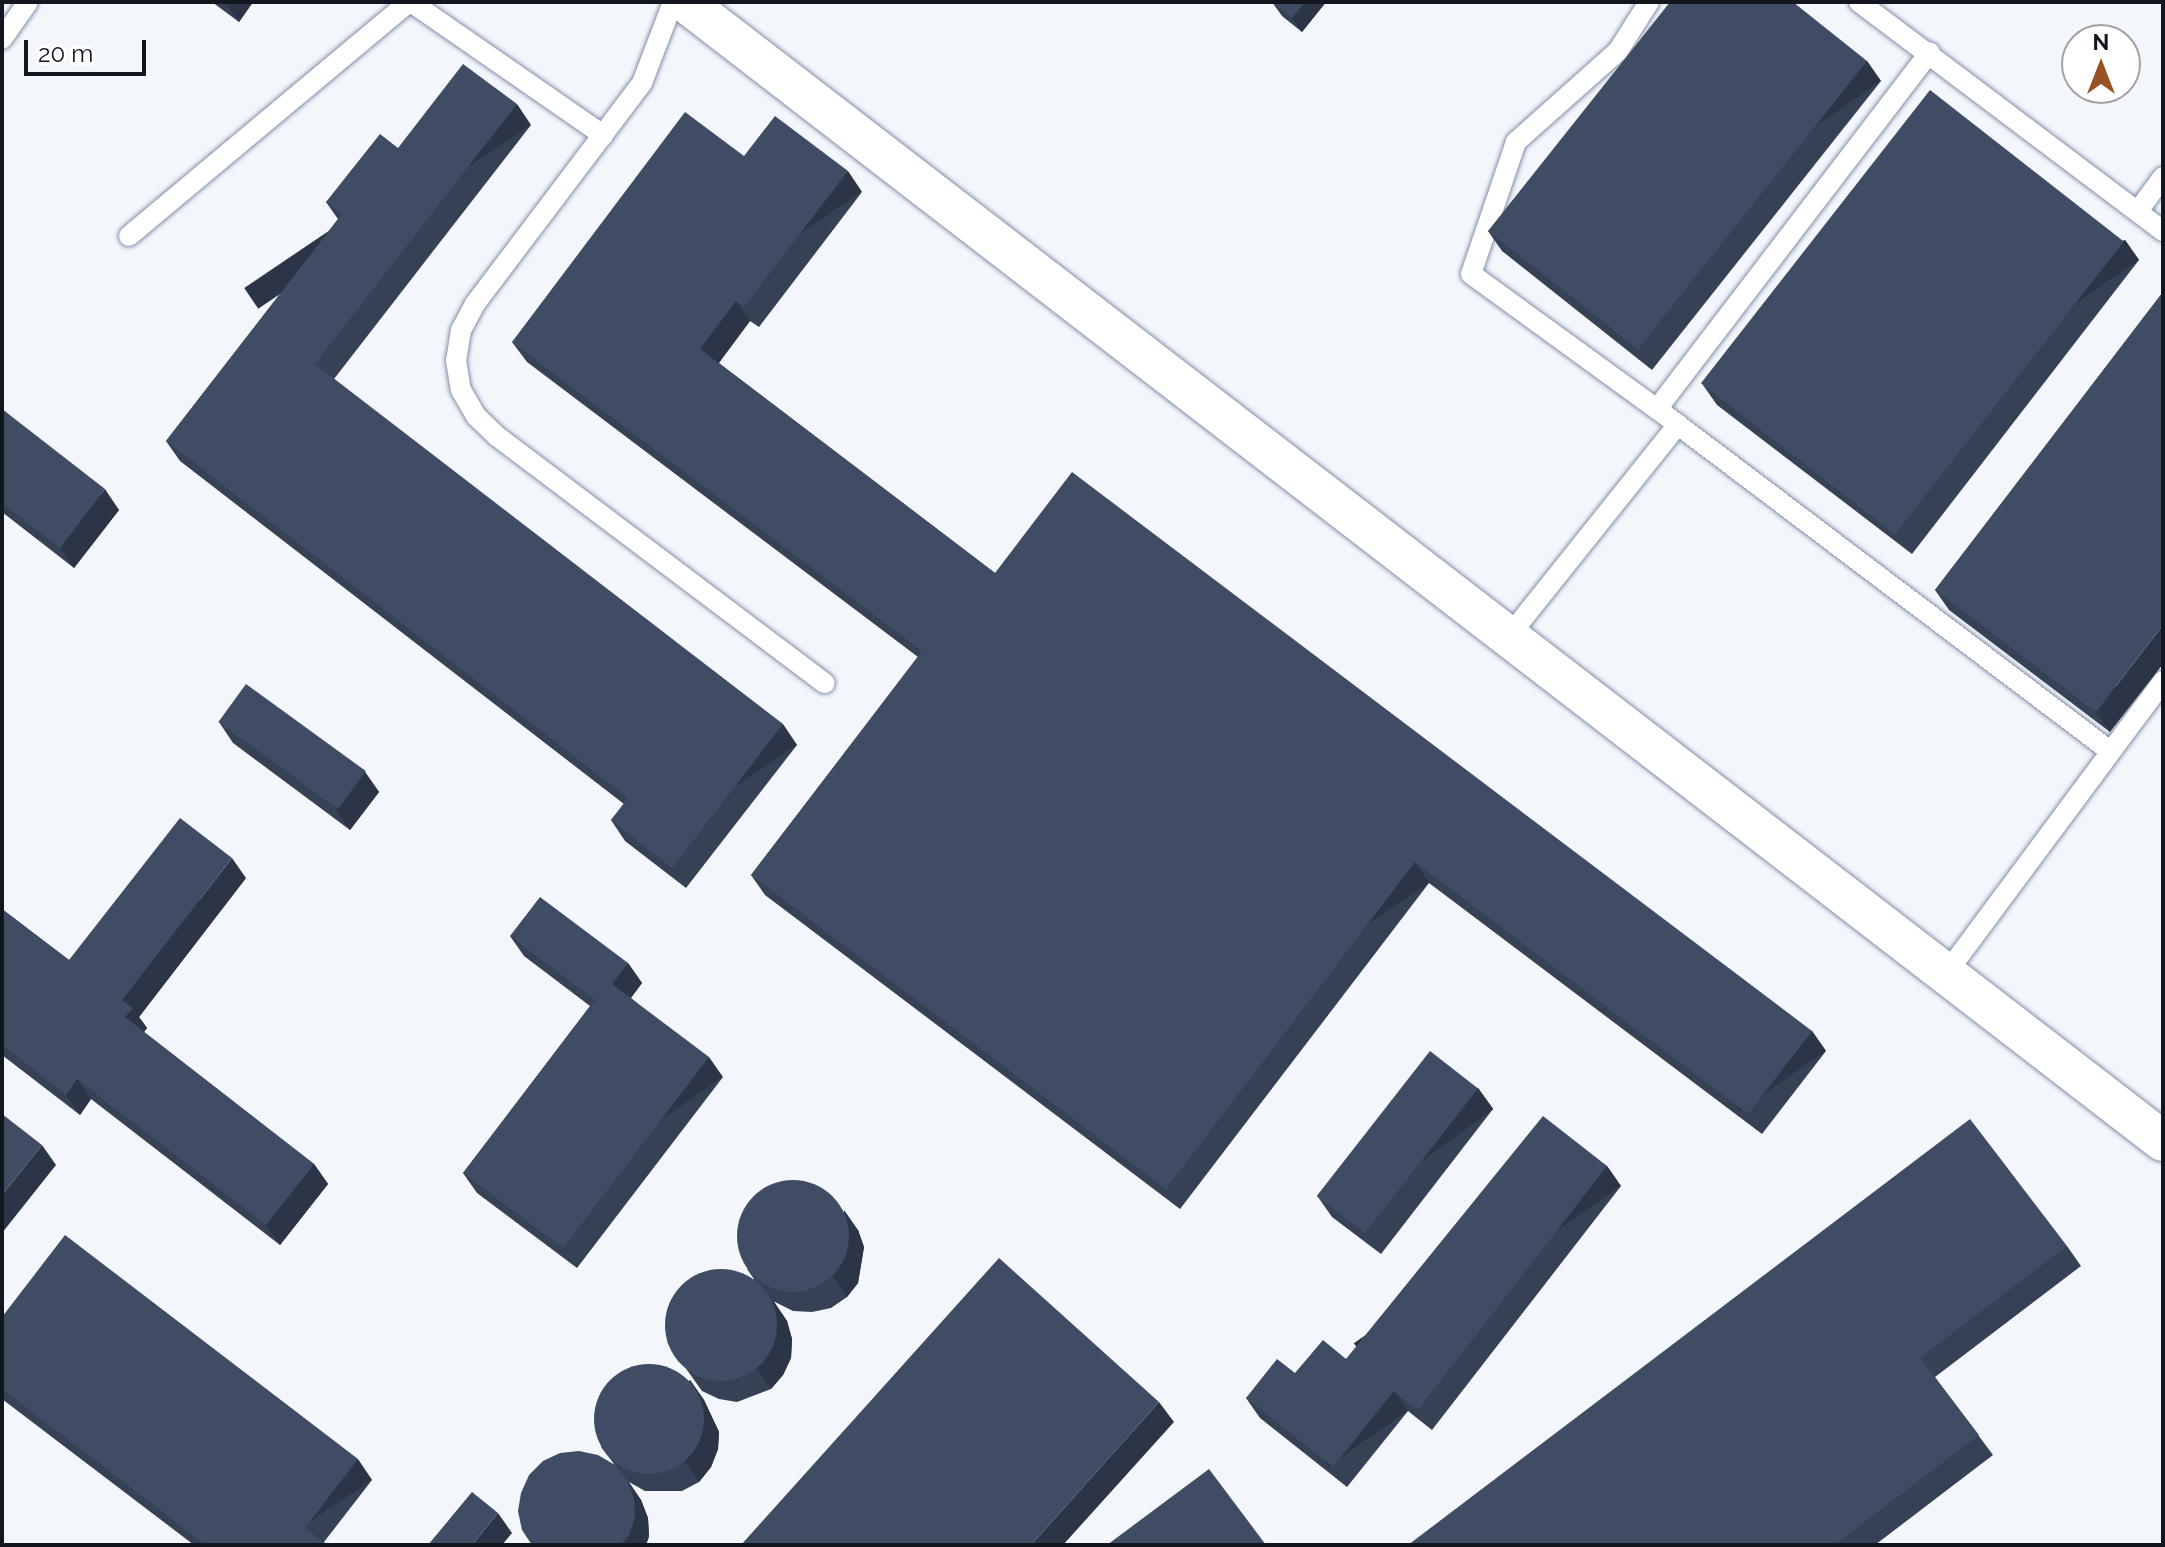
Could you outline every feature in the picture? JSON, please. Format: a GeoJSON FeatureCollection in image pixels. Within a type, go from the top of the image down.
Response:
{"type":"FeatureCollection","features":[{"type":"Feature","properties":{"kind":"street"},"geometry":{"type":"LineString","coordinates":[[685,2],[2163,1141]]}},
{"type":"Feature","properties":{"kind":"lane"},"geometry":{"type":"LineString","coordinates":[[2,39],[28,2]]}},
{"type":"Feature","properties":{"kind":"lane"},"geometry":{"type":"LineString","coordinates":[[129,236],[410,2],[603,135]]}},
{"type":"Feature","properties":{"kind":"lane"},"geometry":{"type":"LineString","coordinates":[[673,2],[642,83],[475,304],[461,330],[456,360],[461,390],[476,416],[498,437],[825,683]]}},
{"type":"Feature","properties":{"kind":"lane"},"geometry":{"type":"LineString","coordinates":[[1649,2],[1618,51],[1516,142],[1471,274],[1678,424],[2110,751]]}},
{"type":"Feature","properties":{"kind":"lane"},"geometry":{"type":"LineString","coordinates":[[1859,2],[1930,52],[2163,231]]}},
{"type":"Feature","properties":{"kind":"lane"},"geometry":{"type":"LineString","coordinates":[[1657,409],[1930,52]]}},
{"type":"Feature","properties":{"kind":"lane"},"geometry":{"type":"LineString","coordinates":[[2138,211],[2163,177]]}},
{"type":"Feature","properties":{"kind":"lane"},"geometry":{"type":"LineString","coordinates":[[1509,636],[1678,424]]}},
{"type":"Feature","properties":{"kind":"lane"},"geometry":{"type":"LineString","coordinates":[[1945,975],[2163,681]]}},
{"type":"Feature","properties":{"kind":"building"},"geometry":{"type":"Polygon","coordinates":[[[1272,2],[1305,2],[1292,18],[1272,2]]]}},
{"type":"Feature","properties":{"kind":"building"},"geometry":{"type":"Polygon","coordinates":[[[1670,2],[1793,2],[1867,61],[1638,349],[1488,231],[1670,2]]]}},
{"type":"Feature","properties":{"kind":"building"},"geometry":{"type":"Polygon","coordinates":[[[463,64],[517,104],[315,364],[783,724],[672,868],[611,820],[628,798],[166,441],[342,214],[326,202],[380,134],[398,148],[463,64]]]}},
{"type":"Feature","properties":{"kind":"building"},"geometry":{"type":"Polygon","coordinates":[[[1930,90],[2124,241],[1895,535],[1701,383],[1930,90]]]}},
{"type":"Feature","properties":{"kind":"building"},"geometry":{"type":"Polygon","coordinates":[[[685,112],[744,156],[775,116],[848,171],[744,307],[736,301],[700,349],[995,573],[1072,472],[1812,1031],[1748,1114],[1415,862],[1166,1189],[751,875],[922,651],[512,342],[685,112]]]}},
{"type":"Feature","properties":{"kind":"building"},"geometry":{"type":"Polygon","coordinates":[[[2163,292],[2163,625],[2096,712],[1935,590],[2163,292]]]}},
{"type":"Feature","properties":{"kind":"building"},"geometry":{"type":"Polygon","coordinates":[[[2,409],[105,489],[60,548],[2,503],[2,409]]]}},
{"type":"Feature","properties":{"kind":"building"},"geometry":{"type":"Polygon","coordinates":[[[246,684],[366,771],[338,809],[218,722],[246,684]]]}},
{"type":"Feature","properties":{"kind":"building"},"geometry":{"type":"Polygon","coordinates":[[[180,818],[232,858],[122,1000],[133,1008],[125,1017],[314,1164],[266,1225],[77,1079],[66,1095],[2,1045],[2,909],[69,960],[180,818]]]}},
{"type":"Feature","properties":{"kind":"building"},"geometry":{"type":"Polygon","coordinates":[[[540,897],[628,963],[612,984],[709,1057],[563,1248],[463,1173],[595,1000],[510,936],[540,897]]]}},
{"type":"Feature","properties":{"kind":"building"},"geometry":{"type":"Polygon","coordinates":[[[1430,1051],[1478,1089],[1365,1234],[1317,1196],[1430,1051]]]}},
{"type":"Feature","properties":{"kind":"building"},"geometry":{"type":"Polygon","coordinates":[[[2,1114],[42,1145],[2,1195],[2,1114]]]}},
{"type":"Feature","properties":{"kind":"building"},"geometry":{"type":"Polygon","coordinates":[[[1543,1116],[1607,1166],[1418,1410],[1394,1391],[1333,1467],[1246,1398],[1277,1359],[1295,1373],[1323,1340],[1346,1359],[1543,1116]]]}},
{"type":"Feature","properties":{"kind":"building"},"geometry":{"type":"Polygon","coordinates":[[[1970,1119],[2067,1246],[1920,1358],[1979,1435],[1834,1545],[1408,1545],[1970,1119]]]}},
{"type":"Feature","properties":{"kind":"building"},"geometry":{"type":"Polygon","coordinates":[[[793,1180],[814,1184],[833,1196],[845,1215],[849,1236],[845,1257],[833,1276],[814,1288],[793,1292],[772,1288],[753,1276],[741,1257],[737,1236],[741,1215],[753,1196],[772,1184],[793,1180]]]}},
{"type":"Feature","properties":{"kind":"building"},"geometry":{"type":"Polygon","coordinates":[[[65,1235],[358,1459],[305,1528],[327,1545],[206,1545],[2,1389],[2,1317],[65,1235]]]}},
{"type":"Feature","properties":{"kind":"building"},"geometry":{"type":"Polygon","coordinates":[[[999,1258],[1159,1402],[1031,1545],[741,1545],[999,1258]]]}},
{"type":"Feature","properties":{"kind":"building"},"geometry":{"type":"Polygon","coordinates":[[[721,1269],[742,1274],[760,1286],[772,1304],[777,1325],[772,1346],[760,1364],[742,1376],[721,1381],[700,1376],[682,1364],[670,1346],[665,1325],[670,1304],[682,1286],[700,1274],[721,1269]]]}},
{"type":"Feature","properties":{"kind":"building"},"geometry":{"type":"Polygon","coordinates":[[[649,1364],[670,1369],[688,1380],[699,1398],[704,1419],[699,1440],[688,1458],[670,1469],[649,1474],[628,1469],[610,1458],[599,1440],[594,1419],[599,1398],[610,1380],[628,1369],[649,1364]]]}},
{"type":"Feature","properties":{"kind":"building"},"geometry":{"type":"Polygon","coordinates":[[[579,1451],[598,1455],[615,1465],[627,1480],[634,1498],[635,1517],[629,1535],[621,1545],[532,1545],[522,1530],[518,1511],[529,1475],[543,1461],[560,1453],[579,1451]]]}},
{"type":"Feature","properties":{"kind":"building"},"geometry":{"type":"Polygon","coordinates":[[[1209,1469],[1266,1545],[1107,1545],[1209,1469]]]}},
{"type":"Feature","properties":{"kind":"building"},"geometry":{"type":"Polygon","coordinates":[[[472,1492],[498,1513],[472,1545],[428,1545],[472,1492]]]}}]}
